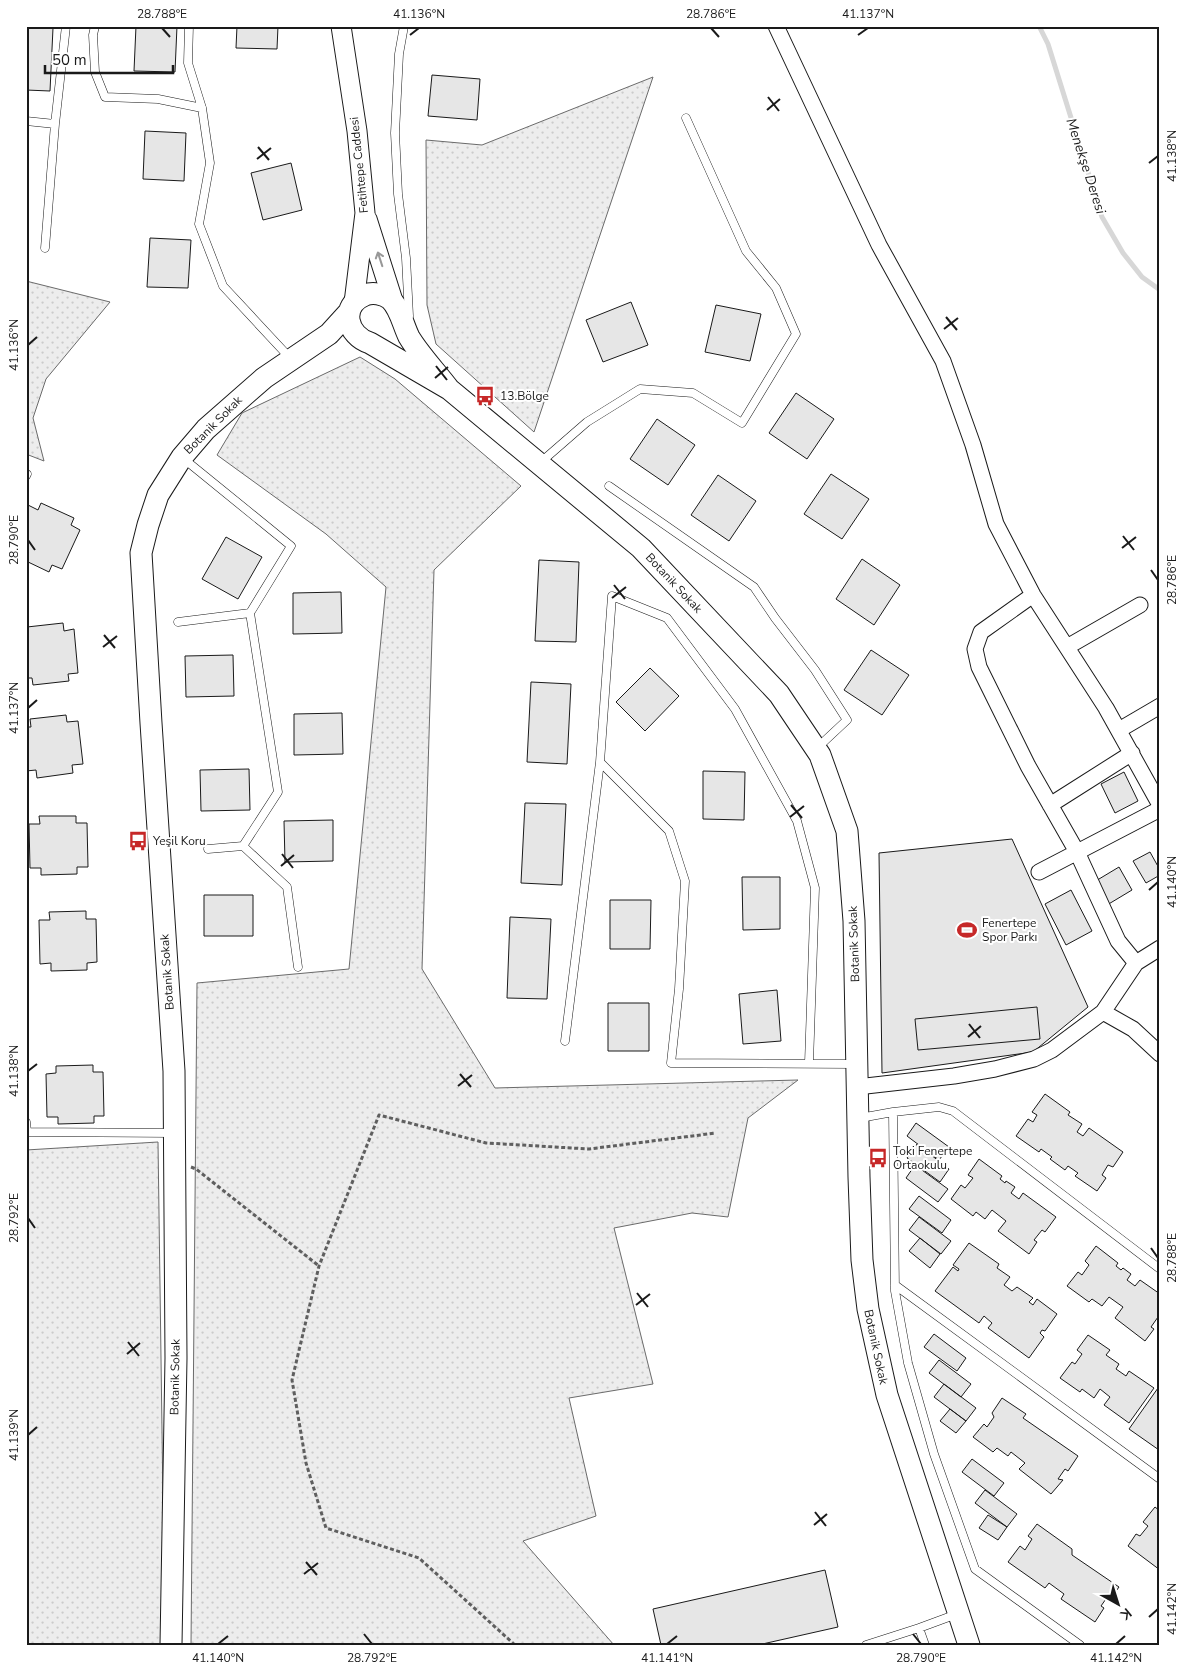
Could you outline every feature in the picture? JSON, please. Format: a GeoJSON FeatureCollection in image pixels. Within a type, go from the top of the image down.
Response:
{"type":"FeatureCollection","features":[{"type":"Feature","properties":{"kind":"main road"},"geometry":{"type":"LineString","coordinates":[[367,294],[382,295],[396,308],[410,338],[449,389],[355,335],[350,328],[349,319],[352,308],[367,294]]}},
{"type":"Feature","properties":{"kind":"main road","name":"Botanik Sokak"},"geometry":{"type":"LineString","coordinates":[[171,1645],[176,1358],[174,1071],[150,723],[141,553],[158,495],[182,457],[206,429],[264,378],[329,334],[352,308]]}},
{"type":"Feature","properties":{"kind":"main road"},"geometry":{"type":"LineString","coordinates":[[366,342],[379,343],[393,334],[399,319],[396,308]]}},
{"type":"Feature","properties":{"kind":"main road","name":"Botanik Sokak"},"geometry":{"type":"LineString","coordinates":[[292,360],[333,344],[366,342]]}},
{"type":"Feature","properties":{"kind":"main road","name":"Botanik Sokak"},"geometry":{"type":"LineString","coordinates":[[449,389],[641,548],[779,694],[820,756],[847,831],[854,921],[862,1260],[868,1310],[887,1394],[969,1645]]}},
{"type":"Feature","properties":{"kind":"street","name":"Fetihtepe Caddesi"},"geometry":{"type":"LineString","coordinates":[[341,26],[356,131],[365,213],[352,308]]}},
{"type":"Feature","properties":{"kind":"street"},"geometry":{"type":"LineString","coordinates":[[776,26],[879,245],[943,360],[973,445],[996,524],[1033,595],[1068,647],[1119,730],[1160,807],[1039,872]]}},
{"type":"Feature","properties":{"kind":"street"},"geometry":{"type":"LineString","coordinates":[[365,213],[396,308]]}},
{"type":"Feature","properties":{"kind":"street"},"geometry":{"type":"LineString","coordinates":[[1033,595],[981,632],[975,649],[978,667],[1028,766],[1076,852],[1118,941],[1136,963]]}},
{"type":"Feature","properties":{"kind":"street"},"geometry":{"type":"LineString","coordinates":[[1068,647],[1140,605]]}},
{"type":"Feature","properties":{"kind":"street"},"geometry":{"type":"LineString","coordinates":[[1119,730],[1160,706]]}},
{"type":"Feature","properties":{"kind":"street"},"geometry":{"type":"LineString","coordinates":[[1050,806],[1132,753]]}},
{"type":"Feature","properties":{"kind":"street"},"geometry":{"type":"LineString","coordinates":[[857,1087],[954,1076],[995,1069],[1034,1059],[1052,1050],[1103,1012],[1136,963],[1160,948]]}},
{"type":"Feature","properties":{"kind":"street"},"geometry":{"type":"LineString","coordinates":[[1103,1012],[1133,1030],[1160,1054]]}},
{"type":"Feature","properties":{"kind":"lane"},"geometry":{"type":"LineString","coordinates":[[45,248],[54,124],[66,26]]}},
{"type":"Feature","properties":{"kind":"lane"},"geometry":{"type":"LineString","coordinates":[[95,26],[93,35],[95,72],[106,97],[158,99],[202,108]]}},
{"type":"Feature","properties":{"kind":"lane"},"geometry":{"type":"LineString","coordinates":[[189,26],[188,63],[202,108],[210,163],[199,224],[223,286],[292,360]]}},
{"type":"Feature","properties":{"kind":"lane"},"geometry":{"type":"LineString","coordinates":[[404,26],[400,54],[395,134],[398,194],[406,258],[410,338]]}},
{"type":"Feature","properties":{"kind":"lane"},"geometry":{"type":"LineString","coordinates":[[539,463],[587,422],[640,389],[693,393],[742,423],[796,334],[776,288],[746,251],[686,118]]}},
{"type":"Feature","properties":{"kind":"lane"},"geometry":{"type":"LineString","coordinates":[[26,121],[54,124]]}},
{"type":"Feature","properties":{"kind":"lane"},"geometry":{"type":"LineString","coordinates":[[182,457],[291,546],[250,613],[278,792],[243,846]]}},
{"type":"Feature","properties":{"kind":"lane"},"geometry":{"type":"LineString","coordinates":[[609,486],[754,587],[774,618],[815,670],[847,720],[816,749]]}},
{"type":"Feature","properties":{"kind":"lane"},"geometry":{"type":"LineString","coordinates":[[565,1041],[600,762],[612,596],[667,618],[735,709],[797,821],[815,888],[809,1063]]}},
{"type":"Feature","properties":{"kind":"lane"},"geometry":{"type":"LineString","coordinates":[[178,622],[250,613]]}},
{"type":"Feature","properties":{"kind":"lane"},"geometry":{"type":"LineString","coordinates":[[600,762],[669,831],[685,881],[679,989],[671,1063],[856,1064]]}},
{"type":"Feature","properties":{"kind":"lane"},"geometry":{"type":"LineString","coordinates":[[208,850],[243,846],[287,887],[298,967]]}},
{"type":"Feature","properties":{"kind":"lane"},"geometry":{"type":"LineString","coordinates":[[858,1118],[939,1107],[954,1111],[1160,1270]]}},
{"type":"Feature","properties":{"kind":"lane"},"geometry":{"type":"LineString","coordinates":[[893,1112],[895,1285],[908,1363],[934,1454],[975,1569],[1080,1645]]}},
{"type":"Feature","properties":{"kind":"lane"},"geometry":{"type":"LineString","coordinates":[[26,1122],[27,1132],[174,1133]]}},
{"type":"Feature","properties":{"kind":"lane"},"geometry":{"type":"LineString","coordinates":[[895,1285],[1160,1479]]}},
{"type":"Feature","properties":{"kind":"lane"},"geometry":{"type":"LineString","coordinates":[[866,1645],[959,1614]]}},
{"type":"Feature","properties":{"kind":"lane"},"geometry":{"type":"LineString","coordinates":[[919,1628],[925,1645]]}},
{"type":"Feature","properties":{"kind":"path"},"geometry":{"type":"LineString","coordinates":[[515,1645],[419,1558],[326,1528],[306,1463],[292,1380],[319,1266],[380,1115],[486,1143],[579,1149],[716,1134]]}},
{"type":"Feature","properties":{"kind":"path"},"geometry":{"type":"LineString","coordinates":[[174,1163],[196,1169],[319,1266]]}},
{"type":"Feature","properties":{"kind":"shaded area"},"geometry":{"type":"Polygon","coordinates":[[[653,77],[534,432],[436,344],[427,305],[426,140],[482,145],[653,77]]]}},
{"type":"Feature","properties":{"kind":"shaded area"},"geometry":{"type":"Polygon","coordinates":[[[26,281],[110,302],[46,379],[33,418],[44,461],[26,454],[26,281]]]}},
{"type":"Feature","properties":{"kind":"shaded area"},"geometry":{"type":"Polygon","coordinates":[[[360,357],[395,379],[521,486],[434,570],[422,969],[495,1088],[798,1080],[748,1118],[728,1217],[692,1213],[614,1228],[653,1384],[569,1398],[596,1516],[523,1541],[614,1645],[191,1645],[197,983],[349,969],[386,587],[326,534],[217,455],[242,413],[360,357]]]}},
{"type":"Feature","properties":{"kind":"shaded area"},"geometry":{"type":"Polygon","coordinates":[[[158,1142],[165,1645],[26,1645],[26,1150],[158,1142]]]}},
{"type":"Feature","properties":{"kind":"building"},"geometry":{"type":"Polygon","coordinates":[[[136,26],[177,26],[175,72],[134,71],[136,26]]]}},
{"type":"Feature","properties":{"kind":"building"},"geometry":{"type":"Polygon","coordinates":[[[237,26],[278,26],[277,49],[236,48],[237,26]]]}},
{"type":"Feature","properties":{"kind":"building"},"geometry":{"type":"Polygon","coordinates":[[[26,27],[53,28],[50,91],[26,90],[26,27]]]}},
{"type":"Feature","properties":{"kind":"building"},"geometry":{"type":"Polygon","coordinates":[[[432,75],[480,79],[477,120],[428,116],[432,75]]]}},
{"type":"Feature","properties":{"kind":"building"},"geometry":{"type":"Polygon","coordinates":[[[145,131],[186,133],[184,181],[143,179],[145,131]]]}},
{"type":"Feature","properties":{"kind":"building"},"geometry":{"type":"Polygon","coordinates":[[[291,163],[302,210],[263,220],[251,173],[291,163]]]}},
{"type":"Feature","properties":{"kind":"building"},"geometry":{"type":"Polygon","coordinates":[[[150,238],[191,240],[188,288],[147,287],[150,238]]]}},
{"type":"Feature","properties":{"kind":"building"},"geometry":{"type":"Polygon","coordinates":[[[631,302],[648,345],[603,362],[586,320],[631,302]]]}},
{"type":"Feature","properties":{"kind":"building"},"geometry":{"type":"Polygon","coordinates":[[[716,305],[761,314],[750,361],[705,352],[716,305]]]}},
{"type":"Feature","properties":{"kind":"building"},"geometry":{"type":"Polygon","coordinates":[[[796,393],[834,419],[807,459],[769,433],[796,393]]]}},
{"type":"Feature","properties":{"kind":"building"},"geometry":{"type":"Polygon","coordinates":[[[657,419],[695,445],[668,485],[630,459],[657,419]]]}},
{"type":"Feature","properties":{"kind":"building"},"geometry":{"type":"Polygon","coordinates":[[[831,474],[869,499],[842,539],[804,514],[831,474]]]}},
{"type":"Feature","properties":{"kind":"building"},"geometry":{"type":"Polygon","coordinates":[[[718,475],[756,501],[729,541],[691,515],[718,475]]]}},
{"type":"Feature","properties":{"kind":"building"},"geometry":{"type":"Polygon","coordinates":[[[41,503],[74,518],[71,525],[80,530],[62,569],[52,565],[49,572],[26,561],[26,510],[28,505],[38,510],[41,503]]]}},
{"type":"Feature","properties":{"kind":"building"},"geometry":{"type":"Polygon","coordinates":[[[226,537],[262,557],[238,599],[202,579],[226,537]]]}},
{"type":"Feature","properties":{"kind":"building"},"geometry":{"type":"Polygon","coordinates":[[[862,559],[900,585],[874,625],[836,599],[862,559]]]}},
{"type":"Feature","properties":{"kind":"building"},"geometry":{"type":"Polygon","coordinates":[[[539,560],[579,562],[576,642],[535,641],[539,560]]]}},
{"type":"Feature","properties":{"kind":"building"},"geometry":{"type":"Polygon","coordinates":[[[341,592],[342,633],[293,634],[293,593],[341,592]]]}},
{"type":"Feature","properties":{"kind":"building"},"geometry":{"type":"Polygon","coordinates":[[[63,623],[64,631],[74,629],[78,673],[68,674],[69,681],[33,685],[32,678],[26,678],[27,627],[63,623]]]}},
{"type":"Feature","properties":{"kind":"building"},"geometry":{"type":"Polygon","coordinates":[[[871,650],[909,675],[882,715],[844,690],[871,650]]]}},
{"type":"Feature","properties":{"kind":"building"},"geometry":{"type":"Polygon","coordinates":[[[233,655],[234,696],[186,697],[185,656],[233,655]]]}},
{"type":"Feature","properties":{"kind":"building"},"geometry":{"type":"Polygon","coordinates":[[[650,668],[679,696],[645,731],[616,702],[650,668]]]}},
{"type":"Feature","properties":{"kind":"building"},"geometry":{"type":"Polygon","coordinates":[[[531,682],[571,684],[567,764],[527,762],[531,682]]]}},
{"type":"Feature","properties":{"kind":"building"},"geometry":{"type":"Polygon","coordinates":[[[342,713],[343,754],[294,755],[294,714],[342,713]]]}},
{"type":"Feature","properties":{"kind":"building"},"geometry":{"type":"Polygon","coordinates":[[[66,715],[67,722],[78,721],[83,764],[72,765],[73,773],[37,778],[36,770],[26,771],[26,727],[31,727],[30,719],[66,715]]]}},
{"type":"Feature","properties":{"kind":"building"},"geometry":{"type":"Polygon","coordinates":[[[249,769],[250,810],[201,811],[200,770],[249,769]]]}},
{"type":"Feature","properties":{"kind":"building"},"geometry":{"type":"Polygon","coordinates":[[[703,771],[745,772],[744,820],[703,819],[703,771]]]}},
{"type":"Feature","properties":{"kind":"building"},"geometry":{"type":"Polygon","coordinates":[[[1124,772],[1138,801],[1115,813],[1101,784],[1124,772]]]}},
{"type":"Feature","properties":{"kind":"building"},"geometry":{"type":"Polygon","coordinates":[[[525,803],[566,804],[562,885],[521,883],[525,803]]]}},
{"type":"Feature","properties":{"kind":"building"},"geometry":{"type":"Polygon","coordinates":[[[39,816],[76,816],[76,823],[87,823],[88,867],[77,867],[77,874],[41,875],[41,868],[30,868],[29,824],[40,824],[39,816]]]}},
{"type":"Feature","properties":{"kind":"building"},"geometry":{"type":"Polygon","coordinates":[[[333,820],[333,861],[285,862],[284,821],[333,820]]]}},
{"type":"Feature","properties":{"kind":"building","name":"Fenertepe Spor Parkı"},"geometry":{"type":"Polygon","coordinates":[[[1012,839],[1088,1007],[1033,1052],[882,1073],[879,853],[1012,839]]]}},
{"type":"Feature","properties":{"kind":"building"},"geometry":{"type":"Polygon","coordinates":[[[1150,852],[1160,870],[1160,875],[1146,883],[1133,861],[1150,852]]]}},
{"type":"Feature","properties":{"kind":"building"},"geometry":{"type":"Polygon","coordinates":[[[1119,867],[1132,890],[1107,905],[1094,882],[1119,867]]]}},
{"type":"Feature","properties":{"kind":"building"},"geometry":{"type":"Polygon","coordinates":[[[742,877],[780,877],[780,929],[743,930],[742,877]]]}},
{"type":"Feature","properties":{"kind":"building"},"geometry":{"type":"Polygon","coordinates":[[[1071,890],[1092,931],[1066,945],[1045,904],[1071,890]]]}},
{"type":"Feature","properties":{"kind":"building"},"geometry":{"type":"Polygon","coordinates":[[[204,895],[253,895],[253,936],[204,936],[204,895]]]}},
{"type":"Feature","properties":{"kind":"building"},"geometry":{"type":"Polygon","coordinates":[[[610,900],[651,900],[650,949],[610,949],[610,900]]]}},
{"type":"Feature","properties":{"kind":"building"},"geometry":{"type":"Polygon","coordinates":[[[86,911],[86,919],[96,919],[97,962],[87,963],[87,970],[51,971],[51,963],[40,964],[39,920],[50,920],[49,912],[86,911]]]}},
{"type":"Feature","properties":{"kind":"building"},"geometry":{"type":"Polygon","coordinates":[[[510,917],[551,919],[547,999],[507,998],[510,917]]]}},
{"type":"Feature","properties":{"kind":"building"},"geometry":{"type":"Polygon","coordinates":[[[777,990],[781,1041],[743,1044],[739,994],[777,990]]]}},
{"type":"Feature","properties":{"kind":"building"},"geometry":{"type":"Polygon","coordinates":[[[608,1003],[649,1003],[649,1051],[608,1051],[608,1003]]]}},
{"type":"Feature","properties":{"kind":"building"},"geometry":{"type":"Polygon","coordinates":[[[1037,1007],[1040,1039],[918,1050],[915,1019],[1037,1007]]]}},
{"type":"Feature","properties":{"kind":"building"},"geometry":{"type":"Polygon","coordinates":[[[93,1065],[93,1072],[103,1072],[104,1116],[94,1116],[94,1123],[58,1124],[58,1117],[47,1117],[46,1074],[56,1073],[56,1066],[93,1065]]]}},
{"type":"Feature","properties":{"kind":"building"},"geometry":{"type":"Polygon","coordinates":[[[1045,1094],[1070,1112],[1068,1115],[1082,1124],[1077,1132],[1083,1136],[1089,1128],[1123,1152],[1113,1167],[1108,1165],[1102,1175],[1106,1178],[1097,1191],[1075,1176],[1078,1173],[1068,1166],[1065,1170],[1050,1159],[1052,1157],[1041,1149],[1039,1152],[1016,1136],[1028,1119],[1033,1122],[1037,1115],[1032,1112],[1045,1094]]]}},
{"type":"Feature","properties":{"kind":"building"},"geometry":{"type":"Polygon","coordinates":[[[916,1123],[949,1147],[939,1160],[907,1136],[916,1123]]]}},
{"type":"Feature","properties":{"kind":"building"},"geometry":{"type":"Polygon","coordinates":[[[917,1144],[949,1169],[940,1182],[907,1158],[917,1144]]]}},
{"type":"Feature","properties":{"kind":"building"},"geometry":{"type":"Polygon","coordinates":[[[979,1159],[1002,1176],[1000,1179],[1005,1183],[1006,1181],[1015,1187],[1011,1193],[1019,1199],[1023,1193],[1056,1217],[1045,1232],[1042,1230],[1034,1240],[1037,1242],[1029,1254],[998,1231],[1006,1221],[992,1210],[985,1219],[976,1212],[973,1216],[951,1199],[961,1185],[965,1188],[973,1178],[968,1175],[979,1159]]]}},
{"type":"Feature","properties":{"kind":"building"},"geometry":{"type":"Polygon","coordinates":[[[915,1165],[948,1189],[938,1202],[906,1178],[915,1165]]]}},
{"type":"Feature","properties":{"kind":"building"},"geometry":{"type":"Polygon","coordinates":[[[919,1196],[951,1220],[942,1233],[909,1209],[919,1196]]]}},
{"type":"Feature","properties":{"kind":"building"},"geometry":{"type":"Polygon","coordinates":[[[919,1217],[951,1241],[941,1254],[909,1230],[919,1217]]]}},
{"type":"Feature","properties":{"kind":"building"},"geometry":{"type":"Polygon","coordinates":[[[920,1238],[940,1254],[930,1268],[909,1251],[920,1238]]]}},
{"type":"Feature","properties":{"kind":"building"},"geometry":{"type":"Polygon","coordinates":[[[969,1243],[999,1264],[997,1268],[1010,1277],[1004,1285],[1012,1291],[1017,1287],[1033,1298],[1029,1302],[1033,1305],[1037,1299],[1057,1314],[1045,1331],[1042,1330],[1040,1333],[1044,1337],[1029,1358],[988,1328],[992,1323],[984,1316],[979,1323],[935,1291],[953,1267],[958,1271],[959,1269],[953,1265],[969,1243]]]}},
{"type":"Feature","properties":{"kind":"building"},"geometry":{"type":"Polygon","coordinates":[[[1096,1246],[1118,1263],[1116,1266],[1121,1270],[1123,1268],[1131,1274],[1127,1280],[1135,1286],[1140,1280],[1160,1294],[1160,1318],[1158,1317],[1151,1327],[1154,1329],[1145,1341],[1115,1318],[1123,1307],[1109,1297],[1102,1306],[1092,1299],[1089,1302],[1067,1286],[1078,1272],[1082,1275],[1089,1265],[1085,1261],[1096,1246]]]}},
{"type":"Feature","properties":{"kind":"building"},"geometry":{"type":"Polygon","coordinates":[[[934,1334],[966,1358],[957,1371],[924,1347],[934,1334]]]}},
{"type":"Feature","properties":{"kind":"building"},"geometry":{"type":"Polygon","coordinates":[[[1088,1335],[1110,1350],[1106,1355],[1119,1364],[1116,1369],[1126,1376],[1129,1371],[1154,1388],[1129,1423],[1104,1405],[1110,1397],[1100,1389],[1094,1398],[1082,1389],[1080,1392],[1060,1378],[1072,1362],[1075,1364],[1082,1354],[1077,1350],[1088,1335]]]}},
{"type":"Feature","properties":{"kind":"building"},"geometry":{"type":"Polygon","coordinates":[[[939,1360],[971,1384],[961,1397],[929,1373],[939,1360]]]}},
{"type":"Feature","properties":{"kind":"building"},"geometry":{"type":"Polygon","coordinates":[[[944,1384],[976,1408],[966,1421],[934,1397],[944,1384]]]}},
{"type":"Feature","properties":{"kind":"building"},"geometry":{"type":"Polygon","coordinates":[[[1158,1388],[1160,1389],[1159,1450],[1129,1429],[1158,1388]]]}},
{"type":"Feature","properties":{"kind":"building"},"geometry":{"type":"Polygon","coordinates":[[[1002,1398],[1026,1414],[1023,1418],[1078,1456],[1068,1471],[1065,1469],[1058,1479],[1063,1480],[1051,1494],[1019,1469],[1025,1463],[1011,1452],[1008,1456],[997,1448],[993,1452],[973,1437],[984,1424],[987,1427],[994,1417],[992,1413],[1002,1398]]]}},
{"type":"Feature","properties":{"kind":"building"},"geometry":{"type":"Polygon","coordinates":[[[950,1409],[966,1421],[956,1433],[940,1421],[950,1409]]]}},
{"type":"Feature","properties":{"kind":"building"},"geometry":{"type":"Polygon","coordinates":[[[972,1459],[1004,1483],[994,1496],[962,1472],[972,1459]]]}},
{"type":"Feature","properties":{"kind":"building"},"geometry":{"type":"Polygon","coordinates":[[[985,1490],[1017,1514],[1007,1527],[975,1503],[985,1490]]]}},
{"type":"Feature","properties":{"kind":"building"},"geometry":{"type":"Polygon","coordinates":[[[1155,1507],[1160,1511],[1160,1570],[1128,1546],[1136,1534],[1140,1536],[1148,1526],[1143,1522],[1155,1507]]]}},
{"type":"Feature","properties":{"kind":"building"},"geometry":{"type":"Polygon","coordinates":[[[988,1515],[1007,1527],[998,1540],[979,1528],[988,1515]]]}},
{"type":"Feature","properties":{"kind":"building"},"geometry":{"type":"Polygon","coordinates":[[[1037,1524],[1072,1549],[1072,1555],[1119,1587],[1111,1598],[1108,1596],[1101,1606],[1104,1608],[1095,1622],[1061,1599],[1064,1594],[1049,1583],[1045,1588],[1008,1562],[1020,1546],[1025,1550],[1032,1539],[1028,1536],[1037,1524]]]}},
{"type":"Feature","properties":{"kind":"building"},"geometry":{"type":"Polygon","coordinates":[[[825,1570],[838,1627],[758,1645],[661,1645],[653,1609],[825,1570]]]}},
{"type":"Feature","properties":{"kind":"waterway","name":"Menekşe Deresi"},"geometry":{"type":"LineString","coordinates":[[1039,26],[1048,44],[1102,217],[1123,253],[1142,277],[1160,290]]}},
{"type":"Feature","properties":{"kind":"place","name":"13.Bölge"},"geometry":{"type":"Point","coordinates":[485,396]}},
{"type":"Feature","properties":{"kind":"place","name":"Yeşil Koru"},"geometry":{"type":"Point","coordinates":[138,841]}},
{"type":"Feature","properties":{"kind":"place","name":"Fenertepe Spor Parkı"},"geometry":{"type":"Point","coordinates":[967,930]}},
{"type":"Feature","properties":{"kind":"place","name":"Toki Fenertepe Ortaokulu"},"geometry":{"type":"Point","coordinates":[878,1158]}}]}
